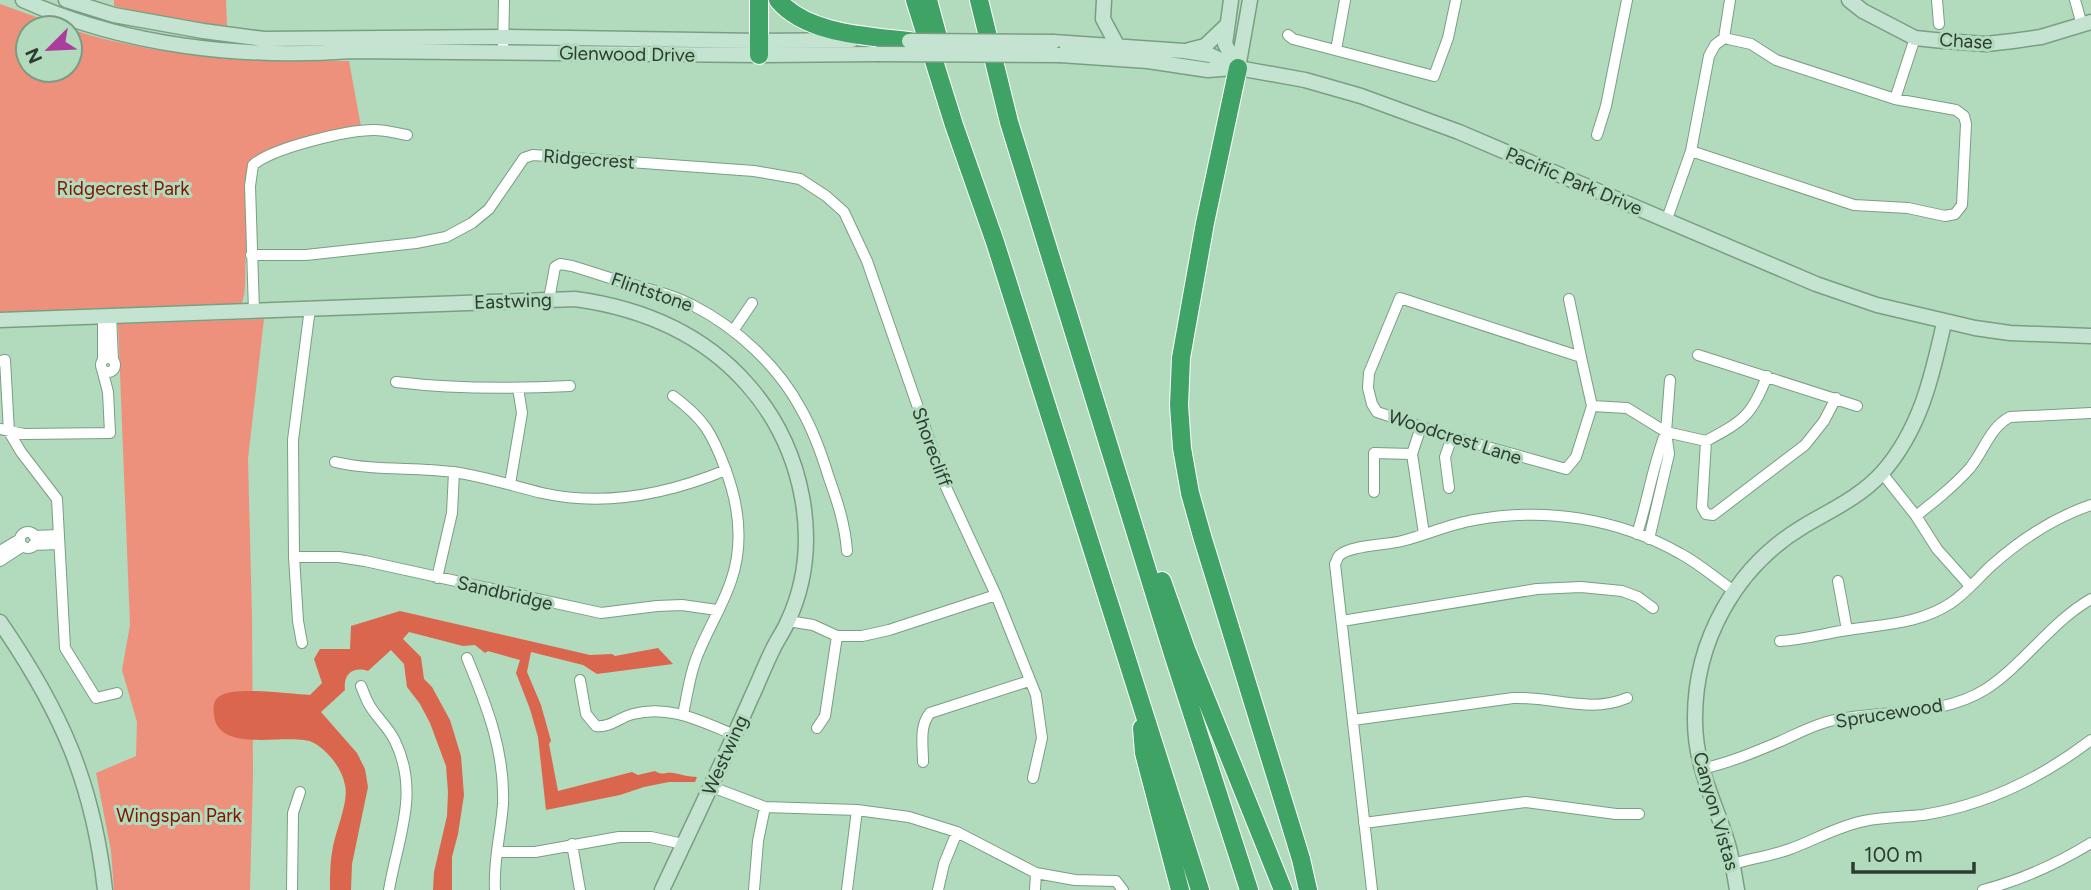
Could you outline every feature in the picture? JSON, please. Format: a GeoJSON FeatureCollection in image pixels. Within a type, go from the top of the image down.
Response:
{"type":"FeatureCollection","features":[{"type":"Feature","properties":{"kind":"highway"},"geometry":{"type":"LineString","coordinates":[[759,0],[759,48]]}},
{"type":"Feature","properties":{"kind":"highway"},"geometry":{"type":"LineString","coordinates":[[778,0],[797,17],[873,43],[909,41]]}},
{"type":"Feature","properties":{"kind":"highway"},"geometry":{"type":"LineString","coordinates":[[915,0],[995,242],[1200,890]]}},
{"type":"Feature","properties":{"kind":"highway"},"geometry":{"type":"LineString","coordinates":[[928,0],[995,242]]}},
{"type":"Feature","properties":{"kind":"highway"},"geometry":{"type":"LineString","coordinates":[[979,0],[1009,122],[1071,327],[1249,890]]}},
{"type":"Feature","properties":{"kind":"highway"},"geometry":{"type":"LineString","coordinates":[[1238,68],[1185,330],[1178,405],[1190,493],[1301,859],[1308,890]]}},
{"type":"Feature","properties":{"kind":"highway"},"geometry":{"type":"LineString","coordinates":[[1071,327],[1186,649],[1283,890]]}},
{"type":"Feature","properties":{"kind":"highway"},"geometry":{"type":"LineString","coordinates":[[1139,693],[1144,753],[1180,890]]}},
{"type":"Feature","properties":{"kind":"main road","name":"Glenwood Drive"},"geometry":{"type":"LineString","coordinates":[[23,0],[110,30],[225,52],[503,52],[759,48],[873,43],[1056,49]]}},
{"type":"Feature","properties":{"kind":"main road","name":"Glenwood Drive"},"geometry":{"type":"LineString","coordinates":[[66,0],[114,15],[264,39],[503,37],[759,48]]}},
{"type":"Feature","properties":{"kind":"main road"},"geometry":{"type":"LineString","coordinates":[[1104,0],[1103,19],[1116,45]]}},
{"type":"Feature","properties":{"kind":"main road"},"geometry":{"type":"LineString","coordinates":[[1231,0],[1225,44],[1238,68]]}},
{"type":"Feature","properties":{"kind":"main road"},"geometry":{"type":"LineString","coordinates":[[1238,68],[1250,0]]}},
{"type":"Feature","properties":{"kind":"main road","name":"Chase"},"geometry":{"type":"LineString","coordinates":[[1849,0],[1863,11],[1915,38],[1986,44],[2041,37],[2087,24]]}},
{"type":"Feature","properties":{"kind":"main road"},"geometry":{"type":"LineString","coordinates":[[1082,43],[1094,33],[1103,19]]}},
{"type":"Feature","properties":{"kind":"main road"},"geometry":{"type":"LineString","coordinates":[[1184,51],[1205,46],[1227,25]]}},
{"type":"Feature","properties":{"kind":"main road","name":"Glenwood Drive"},"geometry":{"type":"LineString","coordinates":[[909,41],[1056,49],[1208,69],[1238,68]]}},
{"type":"Feature","properties":{"kind":"main road","name":"Pacific Park Drive"},"geometry":{"type":"LineString","coordinates":[[1056,49],[1082,43],[1184,51],[1210,55],[1238,68],[1305,80],[1361,96],[1460,132],[1816,284],[1877,305],[1944,323],[2010,333],[2091,336]]}},
{"type":"Feature","properties":{"kind":"main road","name":"Eastwing"},"geometry":{"type":"LineString","coordinates":[[0,320],[549,299],[602,303],[645,314],[673,327],[717,355],[738,374],[771,414],[783,435],[796,470],[804,507],[806,548],[797,597],[788,621]]}},
{"type":"Feature","properties":{"kind":"main road","name":"Canyon Vistas"},"geometry":{"type":"LineString","coordinates":[[1737,890],[1726,838],[1701,769],[1695,722],[1699,673],[1718,617],[1734,591],[1783,540],[1842,506],[1882,473],[1906,440],[1919,416],[1930,384],[1944,323]]}},
{"type":"Feature","properties":{"kind":"main road","name":"Westwing"},"geometry":{"type":"LineString","coordinates":[[662,890],[712,787],[773,648],[788,621]]}},
{"type":"Feature","properties":{"kind":"main road"},"geometry":{"type":"LineString","coordinates":[[0,622],[50,701],[73,753],[90,799],[106,890]]}},
{"type":"Feature","properties":{"kind":"street"},"geometry":{"type":"LineString","coordinates":[[503,52],[504,0]]}},
{"type":"Feature","properties":{"kind":"street"},"geometry":{"type":"LineString","coordinates":[[1336,50],[1345,0]]}},
{"type":"Feature","properties":{"kind":"street"},"geometry":{"type":"LineString","coordinates":[[1287,35],[1293,39],[1434,76],[1448,38],[1456,0]]}},
{"type":"Feature","properties":{"kind":"street"},"geometry":{"type":"LineString","coordinates":[[1597,135],[1606,106],[1627,0]]}},
{"type":"Feature","properties":{"kind":"street"},"geometry":{"type":"LineString","coordinates":[[1667,219],[1691,151],[1709,56],[1724,38],[1730,0]]}},
{"type":"Feature","properties":{"kind":"street"},"geometry":{"type":"LineString","coordinates":[[1937,0],[1939,24]]}},
{"type":"Feature","properties":{"kind":"street"},"geometry":{"type":"LineString","coordinates":[[2074,0],[2087,24]]}},
{"type":"Feature","properties":{"kind":"street"},"geometry":{"type":"LineString","coordinates":[[1691,151],[1854,205],[1908,208],[1945,216],[1955,214],[1962,205],[1966,124],[1964,116],[1956,110],[1895,99],[1776,60],[1751,44],[1724,38]]}},
{"type":"Feature","properties":{"kind":"street"},"geometry":{"type":"LineString","coordinates":[[1895,99],[1915,38]]}},
{"type":"Feature","properties":{"kind":"street"},"geometry":{"type":"LineString","coordinates":[[254,311],[251,255],[253,165],[258,160],[340,133],[377,130],[407,135]]}},
{"type":"Feature","properties":{"kind":"street","name":"Ridgecrest"},"geometry":{"type":"LineString","coordinates":[[251,255],[313,254],[416,243],[446,237],[472,223],[489,209],[524,158],[533,155],[754,171]]}},
{"type":"Feature","properties":{"kind":"street","name":"Shorecliff"},"geometry":{"type":"LineString","coordinates":[[754,171],[800,180],[826,196],[844,212],[867,261],[945,485],[996,595],[1036,695],[1042,738],[1033,778]]}},
{"type":"Feature","properties":{"kind":"street","name":"Flintstone"},"geometry":{"type":"LineString","coordinates":[[549,299],[555,267],[560,264],[572,266],[666,294],[695,306],[755,349],[801,408],[837,499],[845,524],[847,551]]}},
{"type":"Feature","properties":{"kind":"street","name":"Woodcrest Lane"},"geometry":{"type":"LineString","coordinates":[[1581,357],[1400,298],[1369,373],[1368,388],[1377,412],[1566,470],[1576,457],[1592,406]]}},
{"type":"Feature","properties":{"kind":"street"},"geometry":{"type":"LineString","coordinates":[[1569,299],[1592,406],[1627,408],[1666,432],[1706,441],[1751,412],[1767,376]]}},
{"type":"Feature","properties":{"kind":"street"},"geometry":{"type":"LineString","coordinates":[[733,331],[752,303]]}},
{"type":"Feature","properties":{"kind":"street"},"geometry":{"type":"LineString","coordinates":[[302,643],[294,557],[293,440],[310,308]]}},
{"type":"Feature","properties":{"kind":"street"},"geometry":{"type":"LineString","coordinates":[[5,431],[24,434],[110,433],[107,316]]}},
{"type":"Feature","properties":{"kind":"street"},"geometry":{"type":"LineString","coordinates":[[1698,355],[1857,406]]}},
{"type":"Feature","properties":{"kind":"street"},"geometry":{"type":"LineString","coordinates":[[0,361],[5,360],[5,431],[57,499],[65,648],[96,698],[117,693]]}},
{"type":"Feature","properties":{"kind":"street"},"geometry":{"type":"LineString","coordinates":[[1649,539],[1669,454],[1666,432],[1670,380]]}},
{"type":"Feature","properties":{"kind":"street"},"geometry":{"type":"LineString","coordinates":[[396,382],[433,386],[518,388],[570,386]]}},
{"type":"Feature","properties":{"kind":"street"},"geometry":{"type":"LineString","coordinates":[[510,484],[522,413],[518,388]]}},
{"type":"Feature","properties":{"kind":"street"},"geometry":{"type":"LineString","coordinates":[[673,396],[703,421],[716,444],[736,498],[739,550],[732,580],[695,663],[683,714]]}},
{"type":"Feature","properties":{"kind":"street"},"geometry":{"type":"LineString","coordinates":[[1706,441],[1702,507],[1706,514],[1713,515],[1805,445],[1824,421],[1836,398]]}},
{"type":"Feature","properties":{"kind":"street"},"geometry":{"type":"LineString","coordinates":[[1916,516],[1969,469],[1998,423],[2010,417],[2091,413]]}},
{"type":"Feature","properties":{"kind":"street"},"geometry":{"type":"LineString","coordinates":[[1421,427],[1412,454],[1424,534]]}},
{"type":"Feature","properties":{"kind":"street"},"geometry":{"type":"LineString","coordinates":[[1637,534],[1653,480],[1658,452],[1666,432]]}},
{"type":"Feature","properties":{"kind":"street"},"geometry":{"type":"LineString","coordinates":[[1449,488],[1446,457],[1452,437]]}},
{"type":"Feature","properties":{"kind":"street"},"geometry":{"type":"LineString","coordinates":[[1374,492],[1374,453],[1412,454]]}},
{"type":"Feature","properties":{"kind":"street"},"geometry":{"type":"LineString","coordinates":[[335,462],[362,468],[454,472],[544,493],[584,498],[619,498],[668,491],[726,470]]}},
{"type":"Feature","properties":{"kind":"street"},"geometry":{"type":"LineString","coordinates":[[437,578],[452,513],[454,472]]}},
{"type":"Feature","properties":{"kind":"street"},"geometry":{"type":"LineString","coordinates":[[1882,473],[1916,516],[1937,550],[1970,586]]}},
{"type":"Feature","properties":{"kind":"street"},"geometry":{"type":"LineString","coordinates":[[1780,641],[1802,640],[1847,630],[1912,621],[1953,602],[2020,542],[2051,522],[2091,505]]}},
{"type":"Feature","properties":{"kind":"street"},"geometry":{"type":"LineString","coordinates":[[1372,890],[1335,565],[1340,555],[1353,549],[1379,546],[1471,520],[1542,514],[1602,522],[1637,534],[1682,555],[1734,591]]}},
{"type":"Feature","properties":{"kind":"street"},"geometry":{"type":"LineString","coordinates":[[0,551],[28,541],[58,539]]}},
{"type":"Feature","properties":{"kind":"street"},"geometry":{"type":"LineString","coordinates":[[0,561],[28,541]]}},
{"type":"Feature","properties":{"kind":"street","name":"Sandbridge"},"geometry":{"type":"LineString","coordinates":[[294,557],[339,557],[601,613],[682,605],[718,610]]}},
{"type":"Feature","properties":{"kind":"street"},"geometry":{"type":"LineString","coordinates":[[1838,581],[1847,630]]}},
{"type":"Feature","properties":{"kind":"street"},"geometry":{"type":"LineString","coordinates":[[1342,621],[1537,589],[1581,587],[1622,591],[1638,597],[1653,608]]}},
{"type":"Feature","properties":{"kind":"street"},"geometry":{"type":"LineString","coordinates":[[788,621],[813,625],[837,636],[862,636],[889,630],[996,595]]}},
{"type":"Feature","properties":{"kind":"street","name":"Sprucewood"},"geometry":{"type":"LineString","coordinates":[[1701,769],[1752,754],[1828,721],[1935,708],[1965,699],[1985,689],[2007,672],[2091,599]]}},
{"type":"Feature","properties":{"kind":"street"},"geometry":{"type":"LineString","coordinates":[[817,728],[825,716],[837,636]]}},
{"type":"Feature","properties":{"kind":"street"},"geometry":{"type":"LineString","coordinates":[[467,658],[489,712],[502,763],[503,802],[494,869],[495,890]]}},
{"type":"Feature","properties":{"kind":"street"},"geometry":{"type":"LineString","coordinates":[[580,680],[586,714],[596,726],[607,726],[631,714],[649,711],[683,714],[735,735]]}},
{"type":"Feature","properties":{"kind":"street"},"geometry":{"type":"LineString","coordinates":[[923,762],[923,728],[930,712],[1029,681]]}},
{"type":"Feature","properties":{"kind":"street"},"geometry":{"type":"LineString","coordinates":[[361,686],[369,705],[393,737],[403,758],[408,779],[408,803],[389,890]]}},
{"type":"Feature","properties":{"kind":"street"},"geometry":{"type":"LineString","coordinates":[[1353,720],[1513,698],[1532,697],[1591,706],[1610,705],[1626,698]]}},
{"type":"Feature","properties":{"kind":"street"},"geometry":{"type":"LineString","coordinates":[[1733,864],[1789,850],[1838,828],[1864,821],[1958,808],[1995,796],[2033,779],[2091,740]]}},
{"type":"Feature","properties":{"kind":"street"},"geometry":{"type":"LineString","coordinates":[[712,787],[765,807],[856,810],[909,817],[957,832],[1036,873],[1119,886]]}},
{"type":"Feature","properties":{"kind":"street"},"geometry":{"type":"LineString","coordinates":[[292,890],[293,813],[300,792]]}},
{"type":"Feature","properties":{"kind":"street"},"geometry":{"type":"LineString","coordinates":[[1364,823],[1526,802],[1616,814],[1639,814]]}},
{"type":"Feature","properties":{"kind":"street"},"geometry":{"type":"LineString","coordinates":[[754,890],[758,841],[765,807]]}},
{"type":"Feature","properties":{"kind":"street"},"geometry":{"type":"LineString","coordinates":[[847,890],[856,810]]}},
{"type":"Feature","properties":{"kind":"street"},"geometry":{"type":"LineString","coordinates":[[939,890],[944,864],[957,832]]}},
{"type":"Feature","properties":{"kind":"street"},"geometry":{"type":"LineString","coordinates":[[497,852],[535,852],[618,837],[650,837],[683,844]]}},
{"type":"Feature","properties":{"kind":"street"},"geometry":{"type":"LineString","coordinates":[[1983,890],[2050,866],[2091,843]]}},
{"type":"Feature","properties":{"kind":"street"},"geometry":{"type":"LineString","coordinates":[[572,844],[580,890]]}},
{"type":"Feature","properties":{"kind":"street"},"geometry":{"type":"LineString","coordinates":[[1035,890],[1036,873]]}},
{"type":"Feature","properties":{"kind":"green space"},"geometry":{"type":"Polygon","coordinates":[[[114,0],[226,0],[227,26],[128,10],[114,6],[114,0]]]}},
{"type":"Feature","properties":{"kind":"green space","name":"Ridgecrest Park"},"geometry":{"type":"Polygon","coordinates":[[[0,4],[28,14],[14,14],[14,84],[84,84],[84,33],[139,47],[208,56],[349,61],[362,132],[304,148],[249,170],[245,288],[240,308],[0,318],[0,4]]]}},
{"type":"Feature","properties":{"kind":"green space","name":"Wingspan Park"},"geometry":{"type":"Polygon","coordinates":[[[264,319],[248,459],[253,775],[250,890],[114,890],[111,851],[96,773],[136,756],[137,722],[122,670],[130,625],[118,324],[264,319]]]}},
{"type":"Feature","properties":{"kind":"shaded area"},"geometry":{"type":"Polygon","coordinates":[[[400,611],[590,655],[615,656],[658,648],[673,664],[597,674],[583,665],[531,652],[527,672],[541,705],[551,741],[549,744],[558,791],[632,772],[638,775],[655,771],[662,774],[676,773],[697,777],[695,782],[669,782],[546,810],[538,737],[516,673],[520,660],[488,651],[485,653],[475,645],[463,646],[409,632],[403,639],[421,657],[424,679],[432,687],[450,720],[461,756],[464,795],[452,857],[452,890],[433,890],[434,872],[447,816],[446,766],[430,723],[407,687],[404,664],[391,650],[368,671],[357,670],[350,673],[345,690],[321,712],[357,753],[365,769],[368,787],[352,864],[351,890],[330,890],[332,852],[346,792],[338,766],[319,746],[304,740],[257,740],[228,735],[219,727],[214,715],[214,704],[220,696],[238,691],[310,695],[322,683],[314,659],[320,649],[350,649],[351,626],[400,611]]]}}]}
